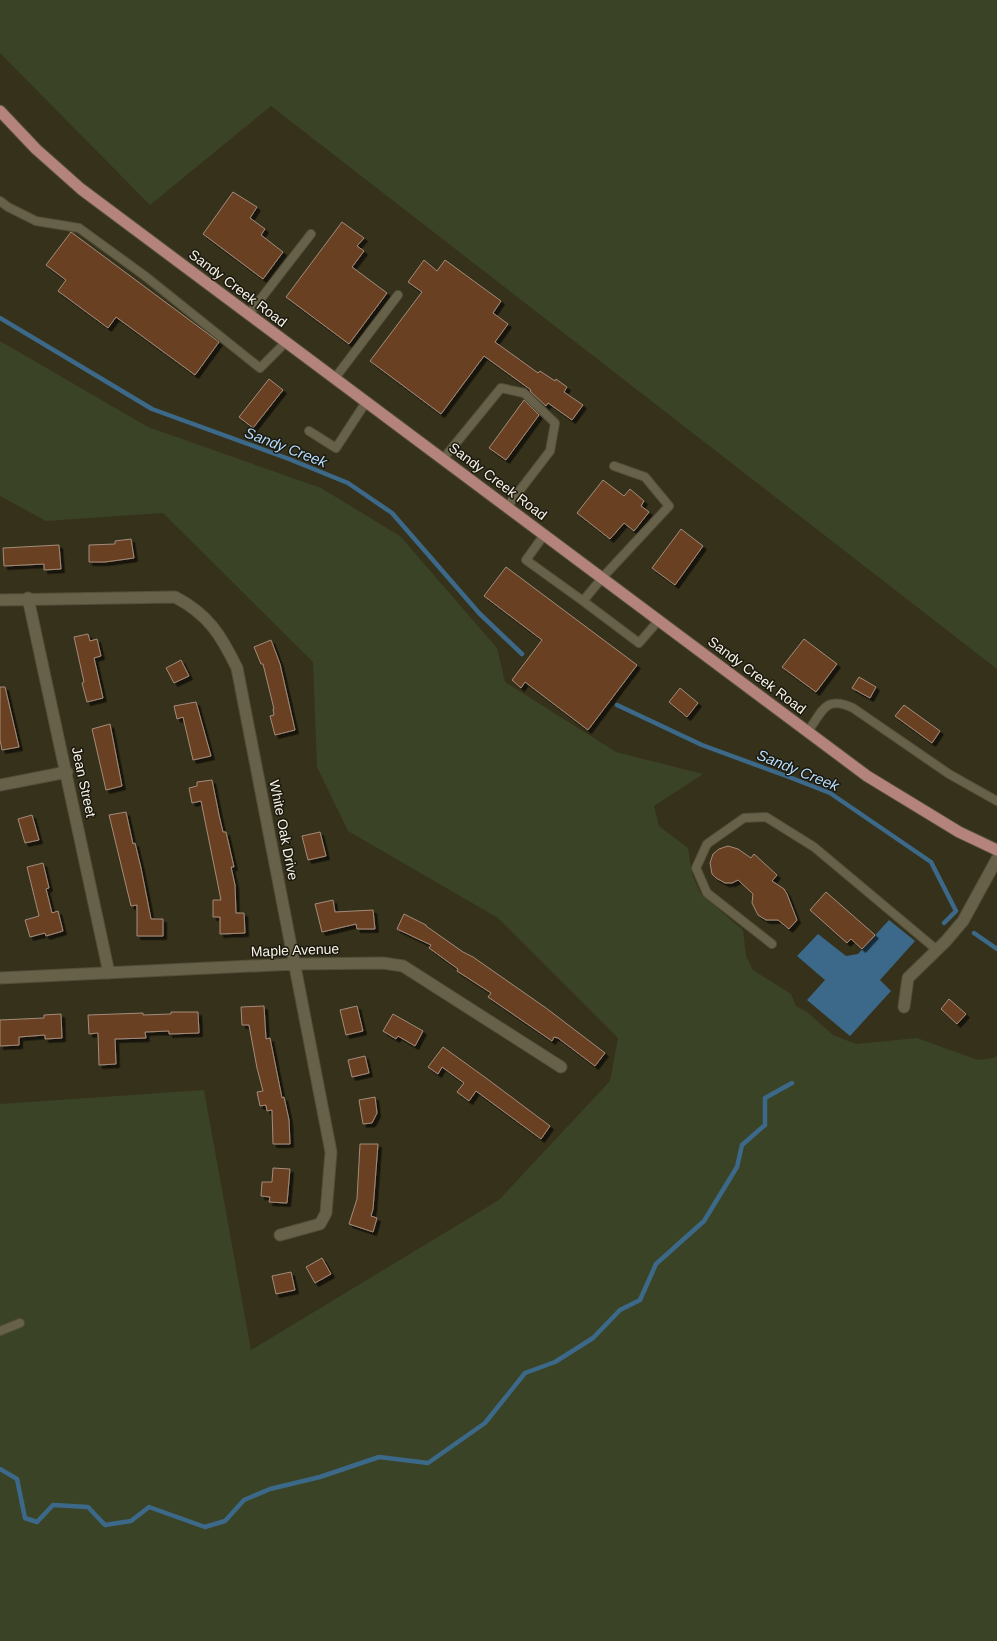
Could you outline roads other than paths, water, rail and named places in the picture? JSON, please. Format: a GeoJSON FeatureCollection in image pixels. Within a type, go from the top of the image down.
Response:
{"type":"FeatureCollection","features":[{"type":"Feature","properties":{"kind":"main road","name":"Sandy Creek Road"},"geometry":{"type":"LineString","coordinates":[[0,111],[36,149],[81,189],[867,776],[959,832],[997,850]]}},
{"type":"Feature","properties":{"kind":"street","name":"White Oak Drive"},"geometry":{"type":"LineString","coordinates":[[0,600],[28,598],[175,597],[191,605],[209,622],[224,641],[237,668],[331,1152],[326,1213],[320,1224],[280,1235]]}},
{"type":"Feature","properties":{"kind":"street","name":"Jean Street"},"geometry":{"type":"LineString","coordinates":[[28,598],[109,973]]}},
{"type":"Feature","properties":{"kind":"street"},"geometry":{"type":"LineString","coordinates":[[0,785],[66,772]]}},
{"type":"Feature","properties":{"kind":"street"},"geometry":{"type":"LineString","coordinates":[[904,1007],[908,978],[937,950],[963,921],[997,859]]}},
{"type":"Feature","properties":{"kind":"street","name":"Maple Avenue"},"geometry":{"type":"LineString","coordinates":[[0,978],[295,964],[384,963],[403,966],[561,1067]]}},
{"type":"Feature","properties":{"kind":"lane"},"geometry":{"type":"LineString","coordinates":[[0,201],[8,208],[36,221],[79,228],[145,276],[260,368],[286,342]]}},
{"type":"Feature","properties":{"kind":"lane"},"geometry":{"type":"LineString","coordinates":[[249,314],[311,234]]}},
{"type":"Feature","properties":{"kind":"lane"},"geometry":{"type":"LineString","coordinates":[[335,378],[398,295]]}},
{"type":"Feature","properties":{"kind":"lane"},"geometry":{"type":"LineString","coordinates":[[443,459],[501,388],[524,393],[555,423],[550,451],[507,507]]}},
{"type":"Feature","properties":{"kind":"lane"},"geometry":{"type":"LineString","coordinates":[[309,431],[336,448],[366,402]]}},
{"type":"Feature","properties":{"kind":"lane"},"geometry":{"type":"LineString","coordinates":[[583,601],[602,578],[669,506],[645,477],[614,466]]}},
{"type":"Feature","properties":{"kind":"lane"},"geometry":{"type":"LineString","coordinates":[[544,535],[526,560],[639,643],[659,620]]}},
{"type":"Feature","properties":{"kind":"lane"},"geometry":{"type":"LineString","coordinates":[[808,731],[828,705],[834,702],[842,703],[853,708],[949,774],[997,801]]}},
{"type":"Feature","properties":{"kind":"lane"},"geometry":{"type":"LineString","coordinates":[[772,944],[706,893],[696,868],[707,844],[744,818],[766,817],[814,848],[937,950]]}},
{"type":"Feature","properties":{"kind":"lane"},"geometry":{"type":"LineString","coordinates":[[0,1330],[20,1323]]}},
{"type":"Feature","properties":{"kind":"water"},"geometry":{"type":"Polygon","coordinates":[[[889,920],[915,941],[880,980],[891,991],[850,1036],[807,1000],[825,980],[797,956],[818,934],[846,956],[858,954],[889,920]]]}},
{"type":"Feature","properties":{"kind":"waterway","name":"Sandy Creek"},"geometry":{"type":"LineString","coordinates":[[0,318],[152,409],[289,459],[348,483],[392,513],[479,613],[522,654]]}},
{"type":"Feature","properties":{"kind":"waterway","name":"Sandy Creek"},"geometry":{"type":"LineString","coordinates":[[617,705],[702,745],[830,793],[931,862],[956,911],[944,923]]}},
{"type":"Feature","properties":{"kind":"waterway","name":"Sandy Creek"},"geometry":{"type":"LineString","coordinates":[[974,933],[997,949]]}},
{"type":"Feature","properties":{"kind":"waterway"},"geometry":{"type":"LineString","coordinates":[[0,1469],[17,1479],[25,1518],[37,1522],[53,1505],[88,1507],[105,1525],[131,1521],[149,1507],[205,1527],[225,1521],[244,1500],[270,1489],[320,1477],[379,1457],[428,1463],[485,1423],[525,1373],[555,1362],[593,1338],[620,1310],[640,1300],[656,1264],[704,1221],[737,1167],[742,1145],[765,1125],[765,1098],[792,1083]]}}]}
